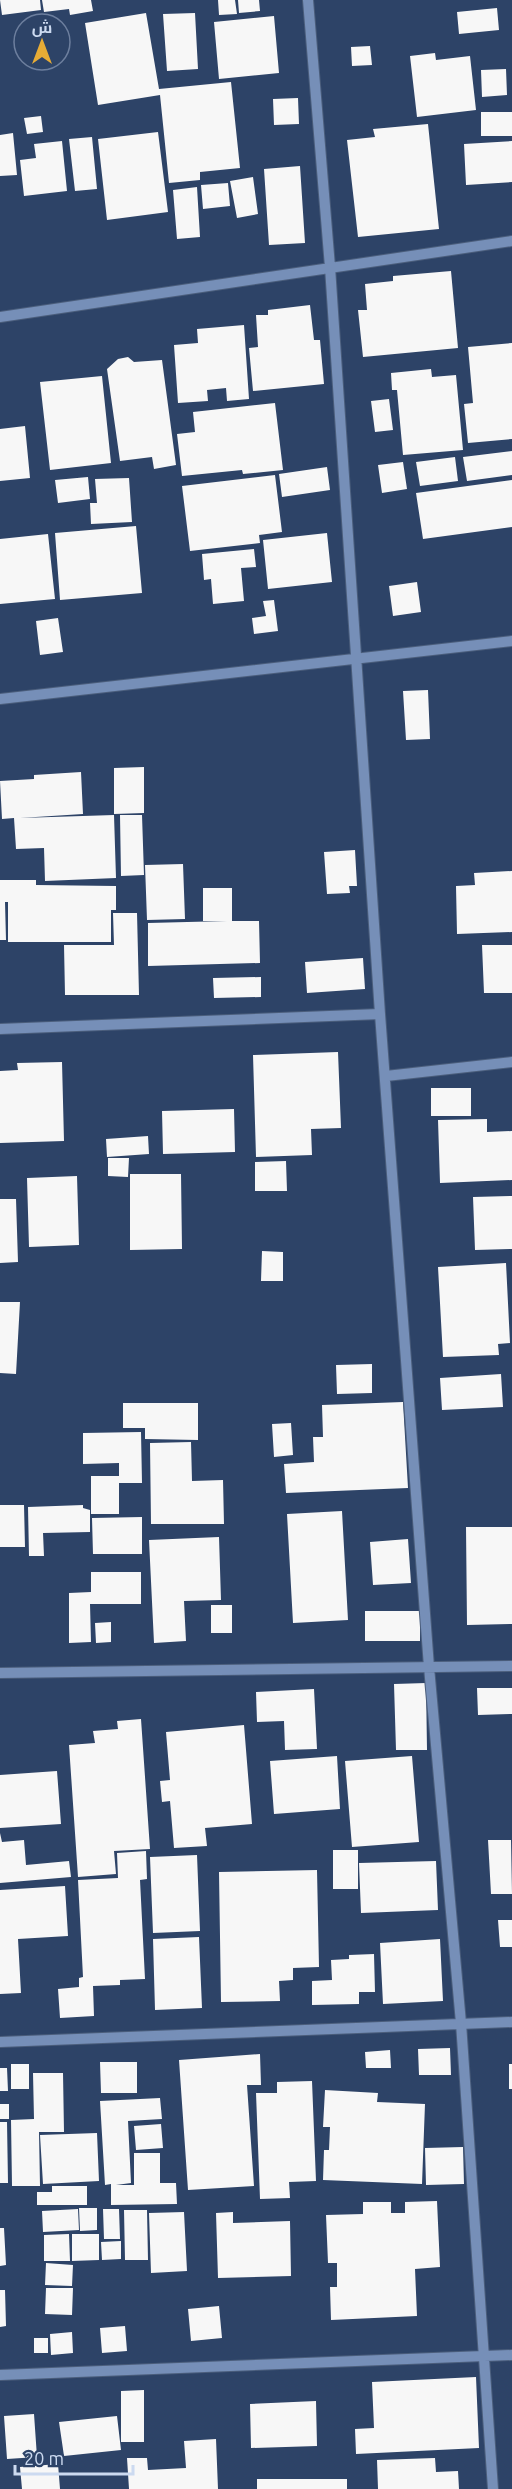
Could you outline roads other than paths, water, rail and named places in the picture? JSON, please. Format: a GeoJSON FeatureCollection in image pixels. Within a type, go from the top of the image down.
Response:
{"type":"FeatureCollection","features":[{"type":"Feature","properties":{"kind":"street"},"geometry":{"type":"LineString","coordinates":[[308,0],[330,267],[380,1014],[429,1667],[461,2023],[493,2489]]}},
{"type":"Feature","properties":{"kind":"street"},"geometry":{"type":"LineString","coordinates":[[0,317],[512,241]]}},
{"type":"Feature","properties":{"kind":"street"},"geometry":{"type":"LineString","coordinates":[[0,699],[512,641]]}},
{"type":"Feature","properties":{"kind":"street"},"geometry":{"type":"LineString","coordinates":[[0,1029],[380,1014]]}},
{"type":"Feature","properties":{"kind":"street"},"geometry":{"type":"LineString","coordinates":[[386,1076],[512,1062]]}},
{"type":"Feature","properties":{"kind":"street"},"geometry":{"type":"LineString","coordinates":[[0,1672],[512,1666]]}},
{"type":"Feature","properties":{"kind":"street"},"geometry":{"type":"LineString","coordinates":[[0,2042],[512,2022]]}},
{"type":"Feature","properties":{"kind":"street"},"geometry":{"type":"LineString","coordinates":[[0,2375],[512,2355]]}}]}
